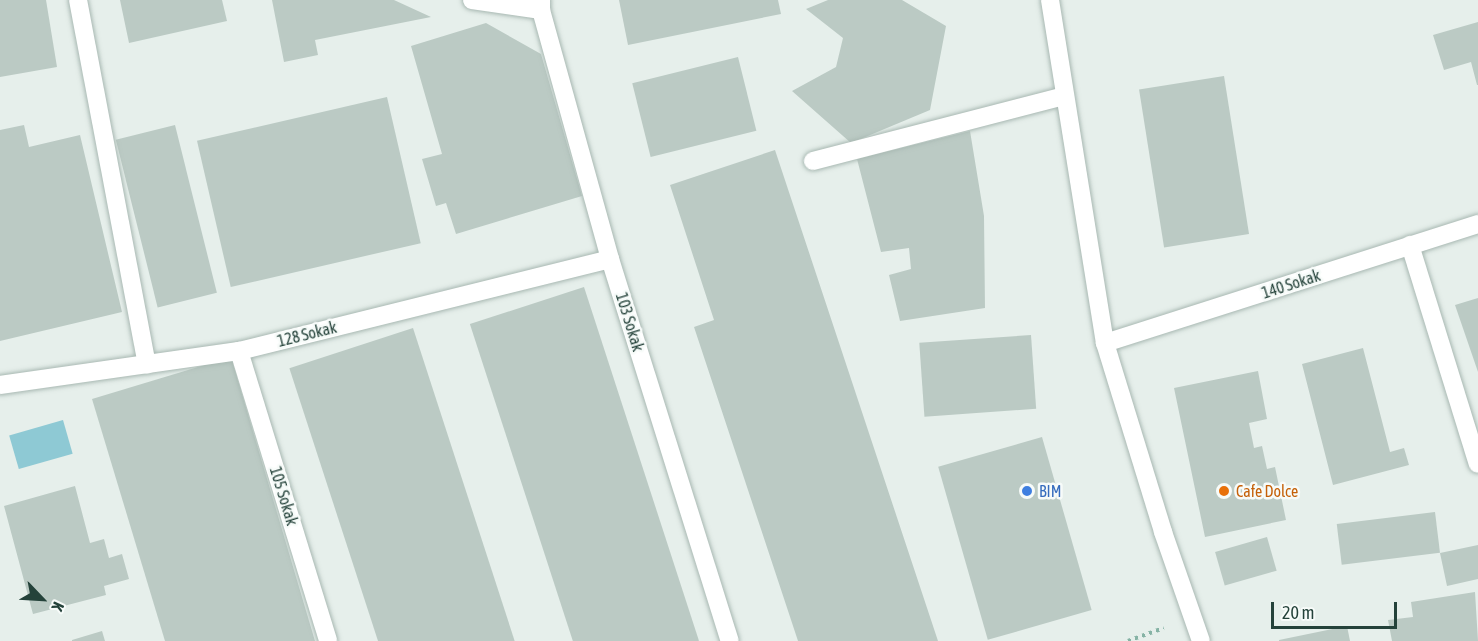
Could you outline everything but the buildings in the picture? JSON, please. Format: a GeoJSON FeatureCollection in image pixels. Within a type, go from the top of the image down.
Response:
{"type":"FeatureCollection","features":[{"type":"Feature","properties":{"kind":"street"},"geometry":{"type":"LineString","coordinates":[[78,0],[147,364]]}},
{"type":"Feature","properties":{"kind":"street"},"geometry":{"type":"LineString","coordinates":[[472,0],[541,5]]}},
{"type":"Feature","properties":{"kind":"street"},"geometry":{"type":"LineString","coordinates":[[1050,0],[1104,343],[1201,641]]}},
{"type":"Feature","properties":{"kind":"street","name":"103 Sokak"},"geometry":{"type":"LineString","coordinates":[[541,5],[610,259],[730,641]]}},
{"type":"Feature","properties":{"kind":"street"},"geometry":{"type":"LineString","coordinates":[[813,160],[1065,96]]}},
{"type":"Feature","properties":{"kind":"street","name":"140 Sokak"},"geometry":{"type":"LineString","coordinates":[[1104,343],[1478,224]]}},
{"type":"Feature","properties":{"kind":"street"},"geometry":{"type":"LineString","coordinates":[[1410,245],[1478,464]]}},
{"type":"Feature","properties":{"kind":"street","name":"128 Sokak"},"geometry":{"type":"LineString","coordinates":[[0,386],[239,351],[610,259]]}},
{"type":"Feature","properties":{"kind":"street","name":"105 Sokak"},"geometry":{"type":"LineString","coordinates":[[239,351],[328,641]]}},
{"type":"Feature","properties":{"kind":"path"},"geometry":{"type":"LineString","coordinates":[[1128,641],[1192,617]]}},
{"type":"Feature","properties":{"kind":"water"},"geometry":{"type":"Polygon","coordinates":[[[63,420],[73,454],[19,469],[9,435],[63,420]]]}},
{"type":"Feature","properties":{"kind":"place","name":"BIM"},"geometry":{"type":"Point","coordinates":[1027,491]}},
{"type":"Feature","properties":{"kind":"place","name":"Cafe Dolce"},"geometry":{"type":"Point","coordinates":[1224,491]}}]}
